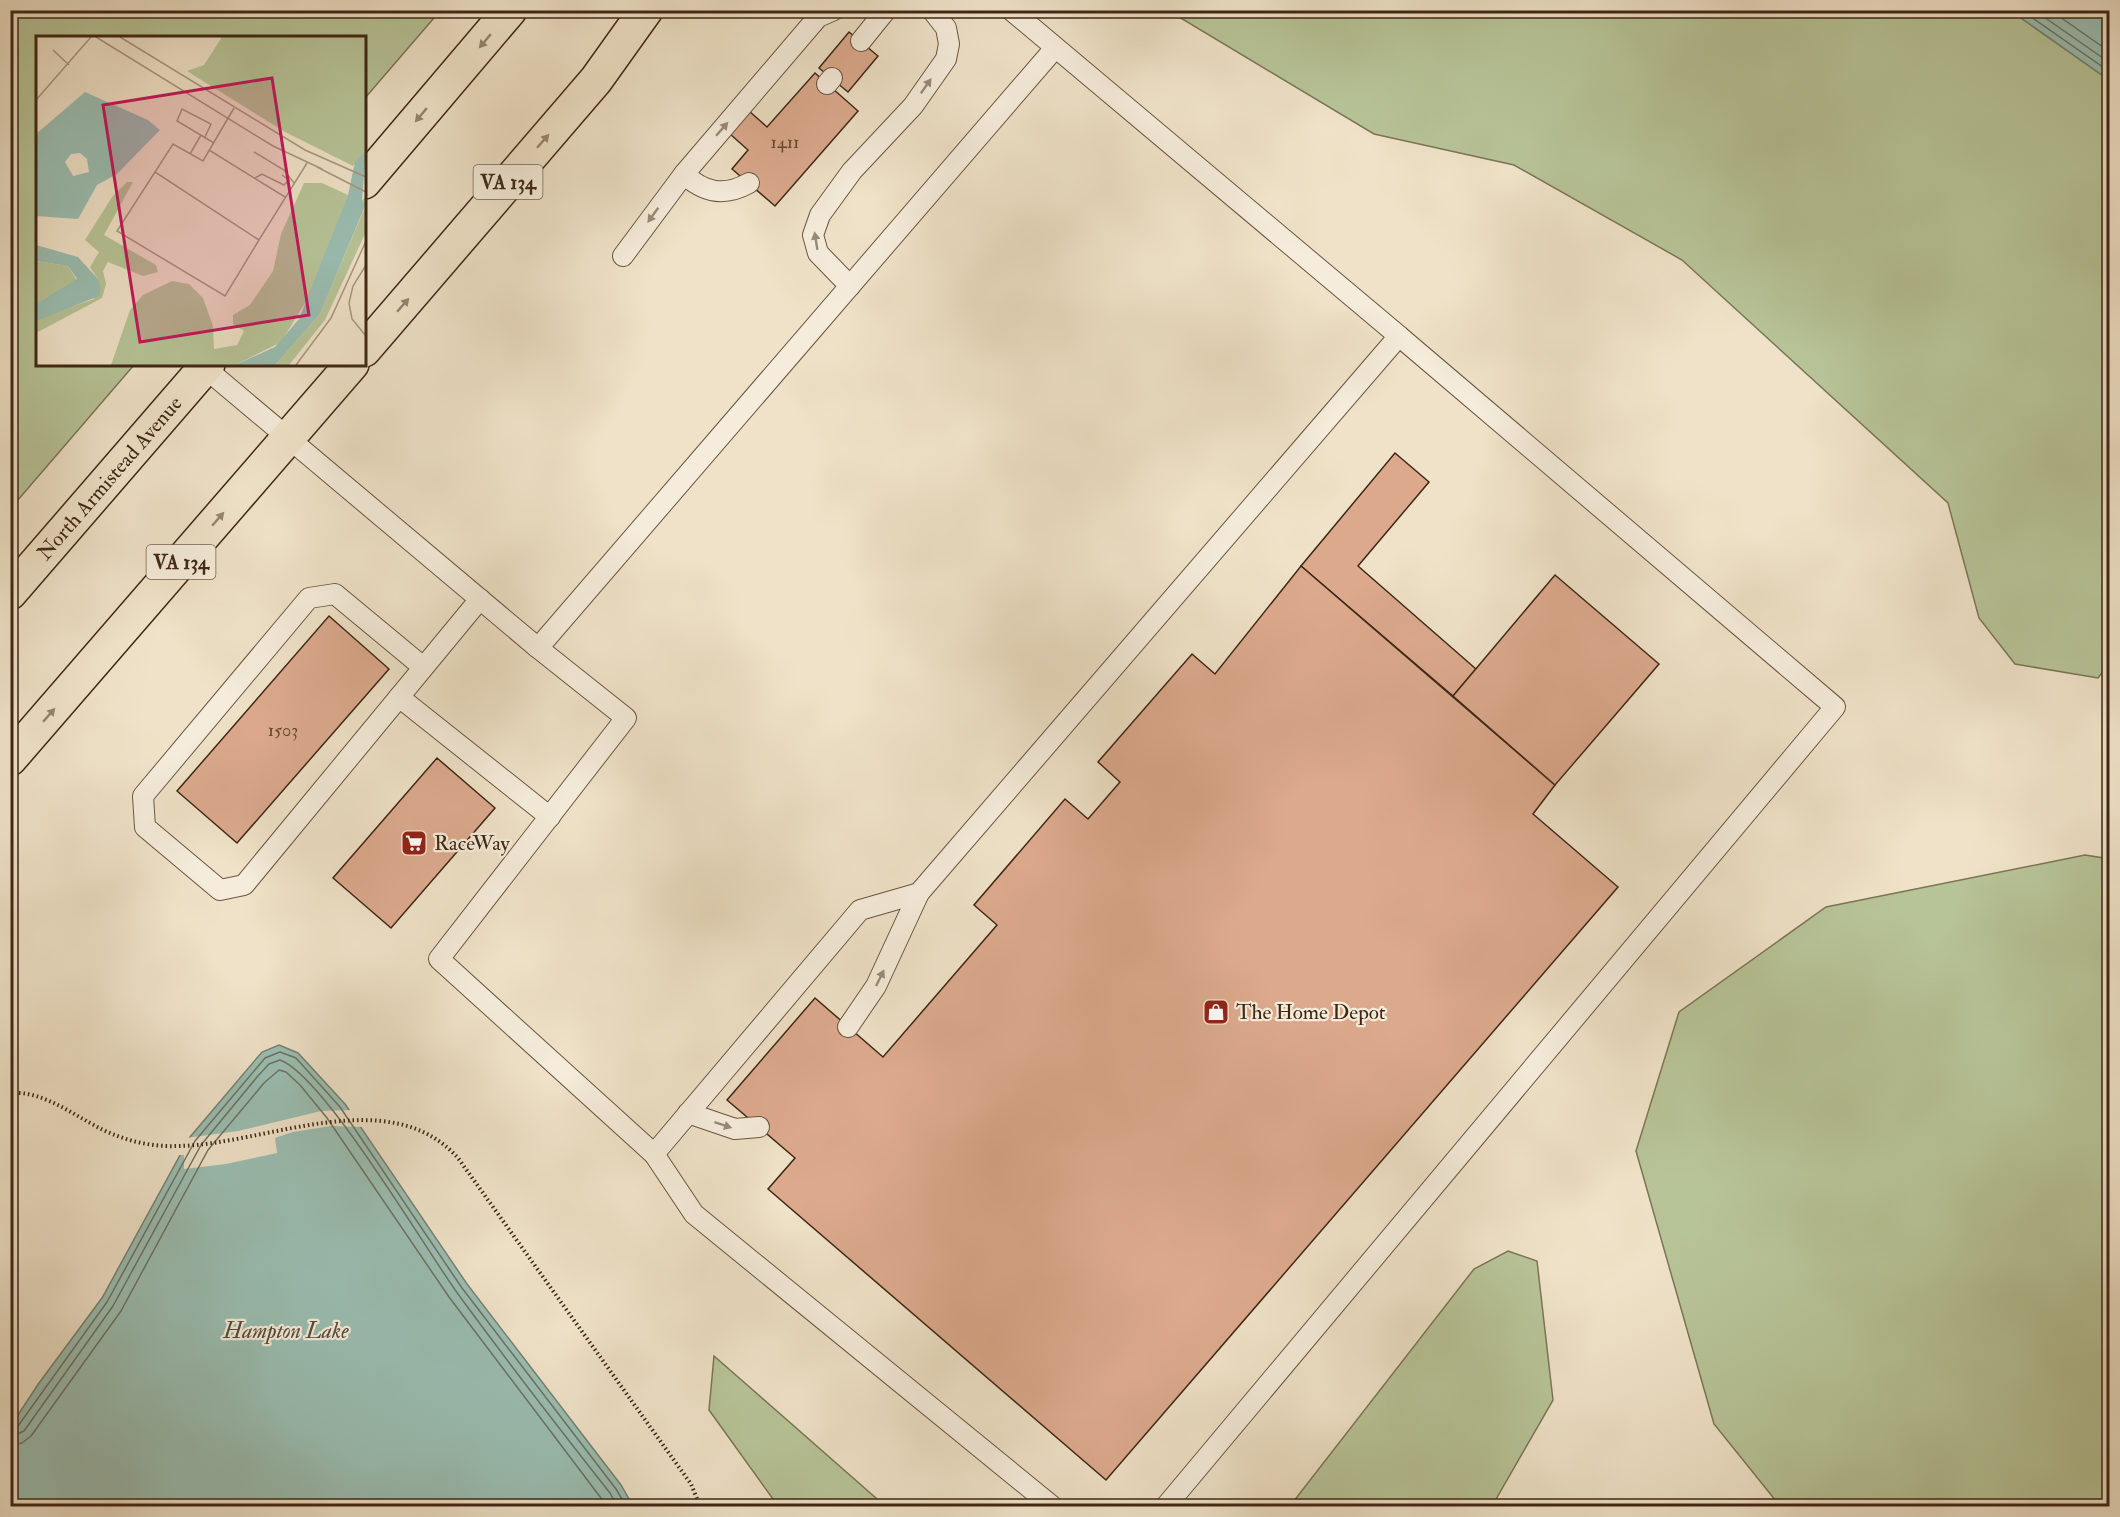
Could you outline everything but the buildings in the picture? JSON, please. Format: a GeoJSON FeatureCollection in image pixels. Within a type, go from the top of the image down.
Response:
{"type":"FeatureCollection","features":[{"type":"Feature","properties":{"kind":"main road"},"geometry":{"type":"LineString","coordinates":[[366,180],[510,10]]}},
{"type":"Feature","properties":{"kind":"main road","name":"VA 134"},"geometry":{"type":"LineString","coordinates":[[366,348],[596,80],[646,10]]}},
{"type":"Feature","properties":{"kind":"main road","name":"North Armistead Avenue"},"geometry":{"type":"LineString","coordinates":[[10,593],[207,366]]}},
{"type":"Feature","properties":{"kind":"main road","name":"VA 134"},"geometry":{"type":"LineString","coordinates":[[10,759],[350,366]]}},
{"type":"Feature","properties":{"kind":"lane"},"geometry":{"type":"LineString","coordinates":[[623,256],[684,174],[818,17],[834,10]]}},
{"type":"Feature","properties":{"kind":"lane"},"geometry":{"type":"LineString","coordinates":[[861,41],[886,10]]}},
{"type":"Feature","properties":{"kind":"lane"},"geometry":{"type":"LineString","coordinates":[[850,286],[818,253],[813,235],[820,215],[845,180],[913,106],[946,59],[949,44],[946,28],[932,10]]}},
{"type":"Feature","properties":{"kind":"lane"},"geometry":{"type":"LineString","coordinates":[[1011,10],[1399,336],[1834,707],[1166,1506]]}},
{"type":"Feature","properties":{"kind":"lane"},"geometry":{"type":"LineString","coordinates":[[538,648],[1055,48]]}},
{"type":"Feature","properties":{"kind":"lane"},"geometry":{"type":"LineString","coordinates":[[684,174],[697,186],[714,192],[734,192],[749,183]]}},
{"type":"Feature","properties":{"kind":"lane"},"geometry":{"type":"LineString","coordinates":[[848,1026],[876,986],[919,893],[1399,336]]}},
{"type":"Feature","properties":{"kind":"lane"},"geometry":{"type":"LineString","coordinates":[[207,366],[288,439],[538,648],[626,718],[439,959],[654,1154],[694,1214],[1052,1506]]}},
{"type":"Feature","properties":{"kind":"lane"},"geometry":{"type":"LineString","coordinates":[[423,667],[335,594],[309,598],[143,796],[145,827],[220,890],[244,885],[480,599]]}},
{"type":"Feature","properties":{"kind":"lane"},"geometry":{"type":"LineString","coordinates":[[399,698],[550,817]]}},
{"type":"Feature","properties":{"kind":"lane"},"geometry":{"type":"LineString","coordinates":[[654,1154],[860,910],[919,893]]}},
{"type":"Feature","properties":{"kind":"lane"},"geometry":{"type":"LineString","coordinates":[[688,1113],[735,1129],[759,1127]]}},
{"type":"Feature","properties":{"kind":"path"},"geometry":{"type":"LineString","coordinates":[[10,1093],[33,1095],[115,1135],[156,1145],[192,1146],[239,1140],[341,1119],[385,1122],[425,1132],[447,1145],[691,1484],[700,1506]]}},
{"type":"Feature","properties":{"kind":"green space"},"geometry":{"type":"Polygon","coordinates":[[[11,10],[440,11],[366,97],[366,36],[36,36],[36,366],[133,366],[11,508],[11,10]]]}},
{"type":"Feature","properties":{"kind":"green space"},"geometry":{"type":"Polygon","coordinates":[[[1169,11],[2011,11],[2109,80],[2109,664],[2098,678],[2015,664],[1979,618],[1948,503],[1682,260],[1514,165],[1374,134],[1169,11]]]}},
{"type":"Feature","properties":{"kind":"green space"},"geometry":{"type":"Polygon","coordinates":[[[2085,855],[2110,859],[2109,1506],[1780,1506],[1714,1424],[1636,1151],[1679,1012],[1826,907],[2085,855]]]}},
{"type":"Feature","properties":{"kind":"green space"},"geometry":{"type":"Polygon","coordinates":[[[1508,1251],[1537,1261],[1553,1400],[1492,1506],[1290,1506],[1474,1269],[1508,1251]]]}},
{"type":"Feature","properties":{"kind":"green space"},"geometry":{"type":"Polygon","coordinates":[[[714,1356],[885,1506],[778,1506],[709,1410],[714,1356]]]}},
{"type":"Feature","properties":{"kind":"water"},"geometry":{"type":"Polygon","coordinates":[[[2011,11],[2109,11],[2109,80],[2011,11]]]}},
{"type":"Feature","properties":{"kind":"water","name":"Hampton Lake"},"geometry":{"type":"Polygon","coordinates":[[[279,1045],[298,1053],[345,1104],[467,1284],[621,1485],[633,1506],[11,1506],[10,1427],[39,1383],[102,1298],[190,1137],[262,1052],[279,1045]]]}},
{"type":"Feature","properties":{"kind":"pier"},"geometry":{"type":"Polygon","coordinates":[[[352,1110],[364,1127],[331,1126],[293,1132],[275,1138],[277,1153],[226,1164],[184,1169],[184,1155],[176,1155],[186,1138],[238,1131],[321,1111],[352,1110]]]}},
{"type":"Feature","properties":{"kind":"place","name":"RaceWay"},"geometry":{"type":"Point","coordinates":[414,843]}},
{"type":"Feature","properties":{"kind":"place","name":"The Home Depot"},"geometry":{"type":"Point","coordinates":[1216,1012]}}]}
